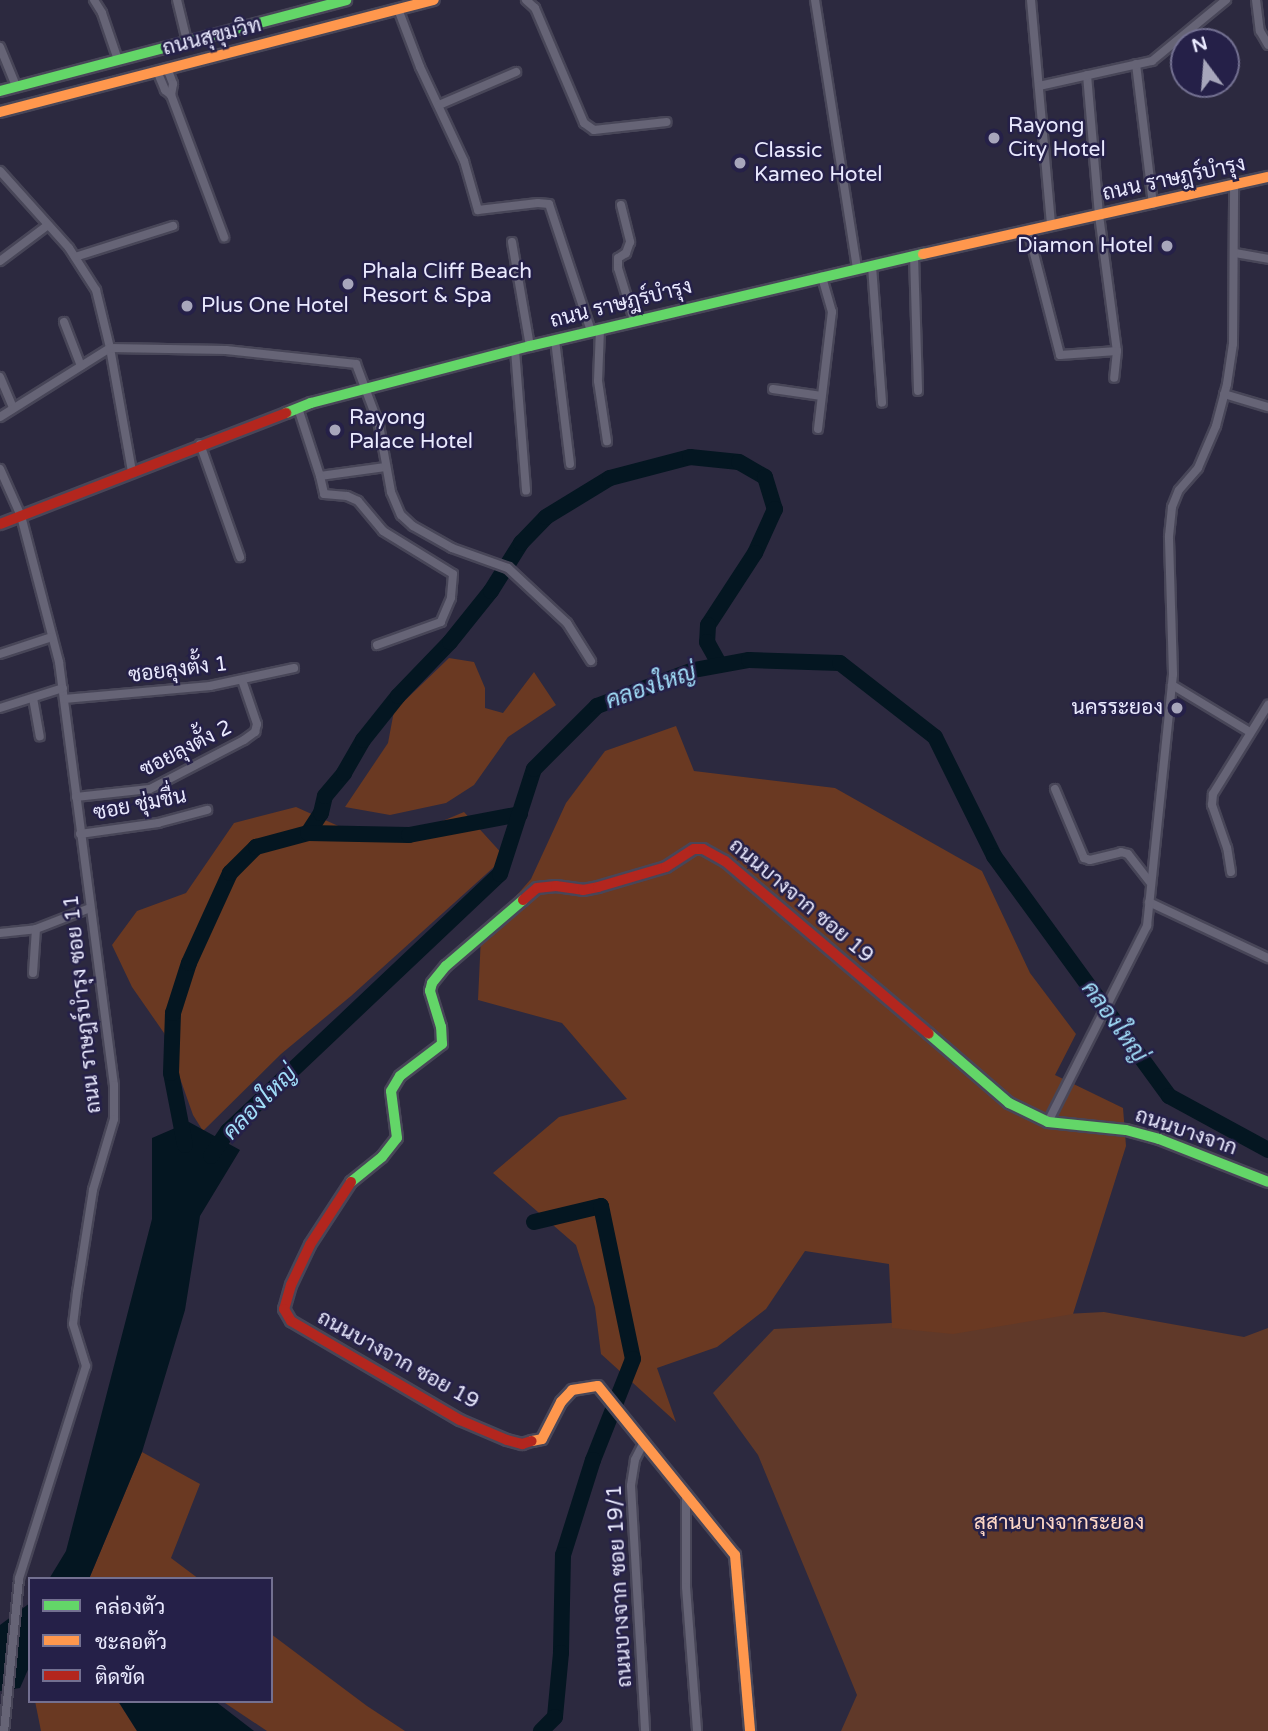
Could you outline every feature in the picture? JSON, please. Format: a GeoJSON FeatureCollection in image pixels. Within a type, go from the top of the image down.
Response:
{"type":"FeatureCollection","features":[{"type":"Feature","properties":{"kind":"street"},"geometry":{"type":"LineString","coordinates":[[94,0],[102,13],[118,60]]}},
{"type":"Feature","properties":{"kind":"street"},"geometry":{"type":"LineString","coordinates":[[177,0],[187,41]]}},
{"type":"Feature","properties":{"kind":"street","name":"ถนนสุขุมวิท"},"geometry":{"type":"LineString","coordinates":[[0,91],[346,0]]}},
{"type":"Feature","properties":{"kind":"street","name":"ถนนสุขุมวิท"},"geometry":{"type":"LineString","coordinates":[[0,112],[434,0]]}},
{"type":"Feature","properties":{"kind":"street"},"geometry":{"type":"LineString","coordinates":[[526,0],[536,4],[584,123],[594,130],[667,122]]}},
{"type":"Feature","properties":{"kind":"street"},"geometry":{"type":"LineString","coordinates":[[815,0],[857,269]]}},
{"type":"Feature","properties":{"kind":"street"},"geometry":{"type":"LineString","coordinates":[[1031,0],[1051,225]]}},
{"type":"Feature","properties":{"kind":"street"},"geometry":{"type":"LineString","coordinates":[[1039,86],[1152,61],[1226,0]]}},
{"type":"Feature","properties":{"kind":"street"},"geometry":{"type":"LineString","coordinates":[[1256,0],[1260,31],[1268,45]]}},
{"type":"Feature","properties":{"kind":"street"},"geometry":{"type":"LineString","coordinates":[[398,9],[464,161],[478,210],[542,202],[552,208],[595,330],[598,381],[607,441]]}},
{"type":"Feature","properties":{"kind":"street"},"geometry":{"type":"LineString","coordinates":[[0,47],[16,86]]}},
{"type":"Feature","properties":{"kind":"street"},"geometry":{"type":"LineString","coordinates":[[1136,64],[1153,204]]}},
{"type":"Feature","properties":{"kind":"street"},"geometry":{"type":"LineString","coordinates":[[162,70],[173,84],[171,94],[224,237]]}},
{"type":"Feature","properties":{"kind":"street"},"geometry":{"type":"LineString","coordinates":[[439,105],[516,72]]}},
{"type":"Feature","properties":{"kind":"street"},"geometry":{"type":"LineString","coordinates":[[1087,75],[1099,215],[1117,351],[1114,378]]}},
{"type":"Feature","properties":{"kind":"street"},"geometry":{"type":"LineString","coordinates":[[0,171],[75,257],[96,290],[110,348],[132,471]]}},
{"type":"Feature","properties":{"kind":"street","name":"ถนน ราษฎร์บำรุง"},"geometry":{"type":"LineString","coordinates":[[0,524],[200,444],[298,408],[364,389],[634,320],[914,255],[1234,187],[1268,177]]}},
{"type":"Feature","properties":{"kind":"street"},"geometry":{"type":"LineString","coordinates":[[1048,1122],[1147,926],[1172,685],[1169,536],[1172,507],[1179,490],[1198,468],[1216,426],[1224,394],[1233,344],[1234,187]]}},
{"type":"Feature","properties":{"kind":"street"},"geometry":{"type":"LineString","coordinates":[[621,205],[630,242],[626,253],[618,258],[618,268],[634,320]]}},
{"type":"Feature","properties":{"kind":"street"},"geometry":{"type":"LineString","coordinates":[[0,261],[48,225]]}},
{"type":"Feature","properties":{"kind":"street"},"geometry":{"type":"LineString","coordinates":[[75,257],[173,226]]}},
{"type":"Feature","properties":{"kind":"street"},"geometry":{"type":"LineString","coordinates":[[1028,230],[1060,355],[1117,351]]}},
{"type":"Feature","properties":{"kind":"street"},"geometry":{"type":"LineString","coordinates":[[512,243],[530,346]]}},
{"type":"Feature","properties":{"kind":"street"},"geometry":{"type":"LineString","coordinates":[[1235,253],[1268,259]]}},
{"type":"Feature","properties":{"kind":"street"},"geometry":{"type":"LineString","coordinates":[[914,255],[918,391]]}},
{"type":"Feature","properties":{"kind":"street"},"geometry":{"type":"LineString","coordinates":[[872,266],[882,402]]}},
{"type":"Feature","properties":{"kind":"street"},"geometry":{"type":"LineString","coordinates":[[818,429],[832,312],[822,276]]}},
{"type":"Feature","properties":{"kind":"street"},"geometry":{"type":"LineString","coordinates":[[64,322],[81,366]]}},
{"type":"Feature","properties":{"kind":"street"},"geometry":{"type":"LineString","coordinates":[[555,340],[570,464]]}},
{"type":"Feature","properties":{"kind":"street"},"geometry":{"type":"LineString","coordinates":[[0,416],[110,348],[226,350],[349,362],[359,369],[379,425],[385,467],[395,505],[407,521],[452,548],[508,568],[567,623],[591,661]]}},
{"type":"Feature","properties":{"kind":"street"},"geometry":{"type":"LineString","coordinates":[[515,350],[526,491]]}},
{"type":"Feature","properties":{"kind":"street"},"geometry":{"type":"LineString","coordinates":[[0,377],[13,408]]}},
{"type":"Feature","properties":{"kind":"street"},"geometry":{"type":"LineString","coordinates":[[773,389],[821,396]]}},
{"type":"Feature","properties":{"kind":"street"},"geometry":{"type":"LineString","coordinates":[[1224,394],[1268,407]]}},
{"type":"Feature","properties":{"kind":"street"},"geometry":{"type":"LineString","coordinates":[[298,408],[324,494],[347,496],[358,501],[383,531],[453,574],[451,598],[441,622],[377,645]]}},
{"type":"Feature","properties":{"kind":"street"},"geometry":{"type":"LineString","coordinates":[[200,444],[240,557]]}},
{"type":"Feature","properties":{"kind":"street"},"geometry":{"type":"LineString","coordinates":[[320,476],[385,467]]}},
{"type":"Feature","properties":{"kind":"street","name":"ถนน ราษฎร์บำรุง ซอย 11"},"geometry":{"type":"LineString","coordinates":[[0,470],[21,516],[63,688],[114,1085],[114,1119],[93,1190],[73,1324],[86,1366],[19,1579],[4,1731]]}},
{"type":"Feature","properties":{"kind":"street"},"geometry":{"type":"LineString","coordinates":[[0,654],[52,637]]}},
{"type":"Feature","properties":{"kind":"street","name":"ซอยลุงตั้ง 1"},"geometry":{"type":"LineString","coordinates":[[64,699],[210,686],[294,668]]}},
{"type":"Feature","properties":{"kind":"street","name":"ซอยลุงตั้ง 2"},"geometry":{"type":"LineString","coordinates":[[76,797],[150,789],[244,740],[255,732],[257,724],[242,680]]}},
{"type":"Feature","properties":{"kind":"street"},"geometry":{"type":"LineString","coordinates":[[1172,685],[1250,732]]}},
{"type":"Feature","properties":{"kind":"street"},"geometry":{"type":"LineString","coordinates":[[0,708],[63,688]]}},
{"type":"Feature","properties":{"kind":"street"},"geometry":{"type":"LineString","coordinates":[[33,698],[40,736]]}},
{"type":"Feature","properties":{"kind":"street"},"geometry":{"type":"LineString","coordinates":[[1231,872],[1227,848],[1212,805],[1213,794],[1231,770],[1250,732],[1268,705]]}},
{"type":"Feature","properties":{"kind":"street"},"geometry":{"type":"LineString","coordinates":[[1055,789],[1084,858],[1090,860],[1121,852],[1128,854],[1150,882]]}},
{"type":"Feature","properties":{"kind":"street","name":"ซอย ชุ่มชื่น"},"geometry":{"type":"LineString","coordinates":[[80,834],[158,823],[206,810]]}},
{"type":"Feature","properties":{"kind":"street","name":"ถนนบางจาก ซอย 19"},"geometry":{"type":"LineString","coordinates":[[750,1731],[737,1562],[731,1548],[685,1494],[631,1422],[598,1386],[572,1390],[561,1402],[542,1439],[522,1444],[460,1420],[328,1345],[291,1321],[284,1309],[291,1285],[310,1245],[346,1186],[382,1157],[397,1138],[391,1091],[400,1076],[442,1044],[442,1027],[430,991],[432,983],[446,966],[528,892],[546,886],[583,890],[598,887],[666,867],[694,849],[712,852],[829,947],[1009,1103],[1048,1122]]}},
{"type":"Feature","properties":{"kind":"street"},"geometry":{"type":"LineString","coordinates":[[1149,902],[1268,958]]}},
{"type":"Feature","properties":{"kind":"street"},"geometry":{"type":"LineString","coordinates":[[0,933],[36,929],[90,908]]}},
{"type":"Feature","properties":{"kind":"street"},"geometry":{"type":"LineString","coordinates":[[33,973],[36,929]]}},
{"type":"Feature","properties":{"kind":"street","name":"ถนนบางจาก"},"geometry":{"type":"LineString","coordinates":[[1048,1122],[1126,1130],[1159,1139],[1268,1182]]}},
{"type":"Feature","properties":{"kind":"street","name":"ถนนบางจาก ซอย 19/1"},"geometry":{"type":"LineString","coordinates":[[644,1442],[635,1460],[631,1486],[645,1731]]}},
{"type":"Feature","properties":{"kind":"street"},"geometry":{"type":"LineString","coordinates":[[685,1494],[686,1587],[697,1731]]}},
{"type":"Feature","properties":{"kind":"green space","name":"สุสานบางจากระยอง"},"geometry":{"type":"Polygon","coordinates":[[[1104,1312],[1244,1337],[1268,1328],[1268,1731],[841,1731],[857,1695],[758,1455],[713,1393],[774,1329],[1104,1312]]]}},
{"type":"Feature","properties":{"kind":"shaded area"},"geometry":{"type":"Polygon","coordinates":[[[449,658],[474,662],[485,688],[485,708],[503,713],[534,672],[556,705],[508,737],[474,785],[446,803],[390,815],[345,807],[388,743],[394,711],[449,658]]]}},
{"type":"Feature","properties":{"kind":"shaded area"},"geometry":{"type":"Polygon","coordinates":[[[676,726],[694,771],[835,788],[982,871],[1030,973],[1076,1034],[1055,1075],[1123,1108],[1126,1146],[1073,1314],[953,1334],[892,1328],[889,1264],[805,1251],[766,1309],[717,1347],[657,1368],[676,1422],[601,1354],[595,1307],[576,1245],[493,1173],[559,1117],[627,1099],[562,1023],[478,1000],[481,936],[531,879],[566,803],[605,751],[676,726]]]}},
{"type":"Feature","properties":{"kind":"shaded area"},"geometry":{"type":"Polygon","coordinates":[[[296,807],[354,833],[383,840],[409,835],[464,812],[505,857],[351,996],[281,1054],[203,1131],[193,1115],[164,1033],[132,987],[112,945],[137,911],[186,893],[234,823],[296,807]]]}},
{"type":"Feature","properties":{"kind":"shaded area"},"geometry":{"type":"Polygon","coordinates":[[[142,1452],[200,1484],[171,1558],[196,1577],[90,1577],[142,1452]]]}},
{"type":"Feature","properties":{"kind":"shaded area"},"geometry":{"type":"Polygon","coordinates":[[[273,1636],[405,1731],[267,1731],[225,1703],[273,1703],[273,1636]]]}},
{"type":"Feature","properties":{"kind":"shaded area"},"geometry":{"type":"Polygon","coordinates":[[[35,1703],[119,1703],[137,1731],[41,1731],[35,1703]]]}},
{"type":"Feature","properties":{"kind":"water"},"geometry":{"type":"Polygon","coordinates":[[[189,1122],[240,1150],[200,1216],[185,1310],[157,1403],[142,1452],[90,1577],[50,1577],[66,1551],[152,1219],[152,1138],[189,1122]]]}},
{"type":"Feature","properties":{"kind":"water"},"geometry":{"type":"Polygon","coordinates":[[[28,1604],[28,1670],[20,1688],[0,1691],[0,1625],[28,1604]]]}},
{"type":"Feature","properties":{"kind":"water"},"geometry":{"type":"Polygon","coordinates":[[[119,1703],[218,1703],[254,1731],[137,1731],[119,1703]]]}},
{"type":"Feature","properties":{"kind":"waterway"},"geometry":{"type":"LineString","coordinates":[[308,833],[321,813],[325,796],[344,773],[363,740],[398,696],[450,642],[491,591],[521,543],[546,517],[610,478],[690,457],[739,462],[765,477],[775,509],[755,553],[708,625],[707,642],[720,665]]}},
{"type":"Feature","properties":{"kind":"waterway","name":"คลองใหญ่"},"geometry":{"type":"LineString","coordinates":[[211,1156],[228,1131],[500,874],[534,769],[597,706],[694,670],[749,660],[840,663],[935,737],[994,856],[1169,1096],[1268,1150]]}},
{"type":"Feature","properties":{"kind":"waterway"},"geometry":{"type":"LineString","coordinates":[[185,1145],[171,1073],[173,1013],[189,963],[230,873],[256,847],[308,833],[409,835],[520,814]]}},
{"type":"Feature","properties":{"kind":"waterway"},"geometry":{"type":"LineString","coordinates":[[534,1222],[601,1206],[633,1359],[593,1460],[563,1555],[561,1653],[555,1717],[541,1731]]}},
{"type":"Feature","properties":{"kind":"traffic: fast"},"geometry":{"type":"LineString","coordinates":[[0,91],[346,0]]}},
{"type":"Feature","properties":{"kind":"traffic: fast"},"geometry":{"type":"LineString","coordinates":[[286,413],[311,403],[530,346],[923,254]]}},
{"type":"Feature","properties":{"kind":"traffic: fast"},"geometry":{"type":"LineString","coordinates":[[351,1182],[382,1157],[397,1138],[391,1091],[400,1076],[442,1044],[441,1027],[430,991],[432,983],[446,966],[523,900]]}},
{"type":"Feature","properties":{"kind":"traffic: fast"},"geometry":{"type":"LineString","coordinates":[[929,1034],[1009,1103],[1048,1122],[1126,1130],[1159,1139],[1268,1182]]}},
{"type":"Feature","properties":{"kind":"traffic: slow"},"geometry":{"type":"LineString","coordinates":[[0,112],[434,0]]}},
{"type":"Feature","properties":{"kind":"traffic: slow"},"geometry":{"type":"LineString","coordinates":[[923,254],[1268,177]]}},
{"type":"Feature","properties":{"kind":"traffic: slow"},"geometry":{"type":"LineString","coordinates":[[532,1441],[542,1439],[561,1402],[572,1390],[598,1386],[735,1555],[750,1731]]}},
{"type":"Feature","properties":{"kind":"traffic: jam"},"geometry":{"type":"LineString","coordinates":[[0,524],[286,413]]}},
{"type":"Feature","properties":{"kind":"traffic: jam"},"geometry":{"type":"LineString","coordinates":[[523,900],[537,888],[556,886],[583,890],[598,887],[666,867],[694,849],[703,849],[725,861],[929,1034]]}},
{"type":"Feature","properties":{"kind":"traffic: jam"},"geometry":{"type":"LineString","coordinates":[[351,1182],[310,1245],[291,1285],[284,1309],[291,1321],[460,1420],[507,1440],[522,1444],[532,1441]]}},
{"type":"Feature","properties":{"kind":"place","name":"Rayong City Hotel"},"geometry":{"type":"Point","coordinates":[994,138]}},
{"type":"Feature","properties":{"kind":"place","name":"Classic Kameo Hotel"},"geometry":{"type":"Point","coordinates":[740,163]}},
{"type":"Feature","properties":{"kind":"place","name":"Diamon Hotel"},"geometry":{"type":"Point","coordinates":[1167,246]}},
{"type":"Feature","properties":{"kind":"place","name":"Phala Cliff Beach Resort & Spa"},"geometry":{"type":"Point","coordinates":[348,284]}},
{"type":"Feature","properties":{"kind":"place","name":"Plus One Hotel"},"geometry":{"type":"Point","coordinates":[187,306]}},
{"type":"Feature","properties":{"kind":"place","name":"Rayong Palace Hotel"},"geometry":{"type":"Point","coordinates":[335,430]}},
{"type":"Feature","properties":{"kind":"place","name":"นครระยอง"},"geometry":{"type":"Point","coordinates":[1177,708]}}]}
